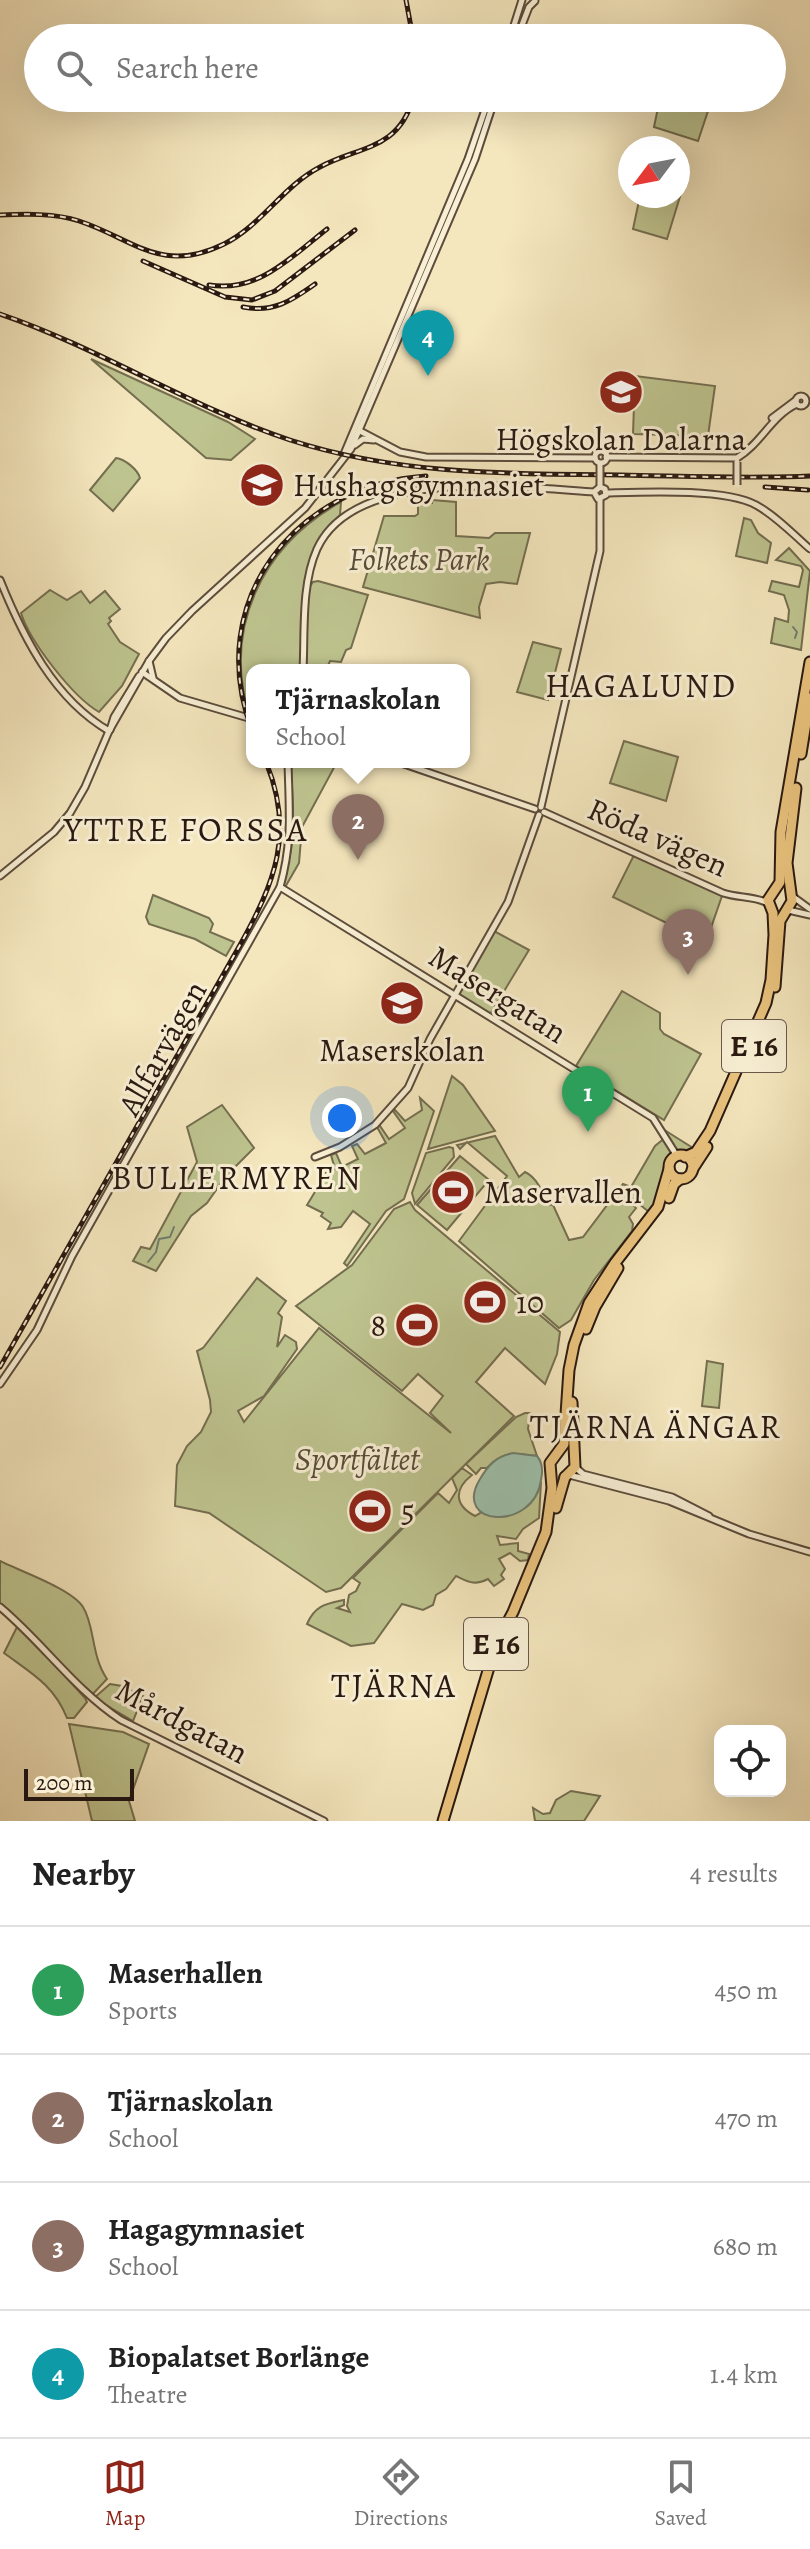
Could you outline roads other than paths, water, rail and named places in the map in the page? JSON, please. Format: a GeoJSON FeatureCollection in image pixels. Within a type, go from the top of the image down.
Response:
{"type":"FeatureCollection","features":[{"type":"Feature","properties":{"kind":"highway","name":"E 16"},"geometry":{"type":"LineString","coordinates":[[560,1452],[565,1438],[566,1390],[581,1324],[600,1284],[658,1207],[671,1160],[696,1152],[710,1131],[763,1012],[771,980],[774,935],[772,898],[781,878],[781,832],[810,662]]}},
{"type":"Feature","properties":{"kind":"highway"},"geometry":{"type":"LineString","coordinates":[[791,895],[783,888],[772,898],[785,911],[792,904],[791,895],[787,863],[789,832],[810,698]]}},
{"type":"Feature","properties":{"kind":"highway","name":"E 16"},"geometry":{"type":"LineString","coordinates":[[446,1821],[496,1661],[549,1535],[571,1469],[572,1388],[587,1324],[619,1266],[662,1210],[674,1184],[687,1177],[692,1170],[722,1120],[770,1007],[778,971],[780,921],[785,911]]}},
{"type":"Feature","properties":{"kind":"highway"},"geometry":{"type":"LineString","coordinates":[[681,1156],[692,1163],[692,1170]]}},
{"type":"Feature","properties":{"kind":"highway"},"geometry":{"type":"LineString","coordinates":[[669,1169],[674,1177],[680,1179]]}},
{"type":"Feature","properties":{"kind":"highway"},"geometry":{"type":"LineString","coordinates":[[560,1452],[568,1453],[571,1469],[555,1475],[551,1470],[551,1458],[560,1452]]}},
{"type":"Feature","properties":{"kind":"highway","name":"E 16"},"geometry":{"type":"LineString","coordinates":[[446,1821],[496,1644],[513,1612],[546,1532],[551,1470]]}},
{"type":"Feature","properties":{"kind":"street"},"geometry":{"type":"LineString","coordinates":[[515,24],[524,0],[536,1]]}},
{"type":"Feature","properties":{"kind":"street"},"geometry":{"type":"LineString","coordinates":[[522,24],[529,7],[536,1]]}},
{"type":"Feature","properties":{"kind":"street"},"geometry":{"type":"LineString","coordinates":[[351,449],[486,112]]}},
{"type":"Feature","properties":{"kind":"street"},"geometry":{"type":"LineString","coordinates":[[336,469],[366,416],[475,159],[488,112]]}},
{"type":"Feature","properties":{"kind":"street"},"geometry":{"type":"LineString","coordinates":[[358,429],[400,452],[426,457],[598,462],[606,457],[737,460],[785,410],[796,402],[803,405],[808,398]]}},
{"type":"Feature","properties":{"kind":"street"},"geometry":{"type":"LineString","coordinates":[[366,416],[366,427],[378,440]]}},
{"type":"Feature","properties":{"kind":"street"},"geometry":{"type":"LineString","coordinates":[[0,876],[63,823],[79,798],[114,717],[134,681],[192,611],[305,508],[351,449],[363,439],[378,440]]}},
{"type":"Feature","properties":{"kind":"street"},"geometry":{"type":"LineString","coordinates":[[600,499],[596,497],[600,451],[606,457]]}},
{"type":"Feature","properties":{"kind":"street"},"geometry":{"type":"LineString","coordinates":[[737,460],[737,498]]}},
{"type":"Feature","properties":{"kind":"street"},"geometry":{"type":"LineString","coordinates":[[303,664],[313,562],[326,534],[352,511],[374,501],[428,488],[598,488],[606,493],[696,494],[737,498],[758,506],[810,549]]}},
{"type":"Feature","properties":{"kind":"street"},"geometry":{"type":"LineString","coordinates":[[315,1157],[358,1137],[390,1111],[408,1088],[430,1039],[508,902],[540,811],[600,551],[600,499],[606,493]]}},
{"type":"Feature","properties":{"kind":"street"},"geometry":{"type":"LineString","coordinates":[[0,580],[29,644],[59,687],[79,708],[109,731]]}},
{"type":"Feature","properties":{"kind":"street"},"geometry":{"type":"LineString","coordinates":[[149,661],[151,679]]}},
{"type":"Feature","properties":{"kind":"street"},"geometry":{"type":"LineString","coordinates":[[142,672],[170,693],[192,703],[246,717]]}},
{"type":"Feature","properties":{"kind":"street"},"geometry":{"type":"LineString","coordinates":[[109,731],[142,672]]}},
{"type":"Feature","properties":{"kind":"street"},"geometry":{"type":"LineString","coordinates":[[138,684],[151,679]]}},
{"type":"Feature","properties":{"kind":"street","name":"Allfarvägen"},"geometry":{"type":"LineString","coordinates":[[0,1384],[37,1330],[72,1256],[280,887],[291,831],[288,768]]}},
{"type":"Feature","properties":{"kind":"street","name":"Röda vägen"},"geometry":{"type":"LineString","coordinates":[[415,768],[540,811],[723,893],[737,898],[772,898]]}},
{"type":"Feature","properties":{"kind":"street","name":"Masergatan"},"geometry":{"type":"LineString","coordinates":[[280,887],[653,1118],[681,1156]]}},
{"type":"Feature","properties":{"kind":"street"},"geometry":{"type":"LineString","coordinates":[[791,895],[810,912]]}},
{"type":"Feature","properties":{"kind":"street","name":"Röda vägen"},"geometry":{"type":"LineString","coordinates":[[755,898],[772,898]]}},
{"type":"Feature","properties":{"kind":"street"},"geometry":{"type":"LineString","coordinates":[[785,911],[810,912]]}},
{"type":"Feature","properties":{"kind":"street"},"geometry":{"type":"LineString","coordinates":[[571,1469],[669,1501],[731,1528],[810,1552]]}},
{"type":"Feature","properties":{"kind":"street","name":"Mårdgatan"},"geometry":{"type":"LineString","coordinates":[[0,1607],[81,1689],[121,1720],[324,1821]]}},
{"type":"Feature","properties":{"kind":"waterway"},"geometry":{"type":"LineString","coordinates":[[793,627],[797,632],[795,638]]}},
{"type":"Feature","properties":{"kind":"waterway"},"geometry":{"type":"LineString","coordinates":[[148,1262],[156,1252],[159,1239],[170,1237],[174,1227]]}},
{"type":"Feature","properties":{"kind":"railway"},"geometry":{"type":"LineString","coordinates":[[406,0],[410,24]]}},
{"type":"Feature","properties":{"kind":"railway"},"geometry":{"type":"LineString","coordinates":[[0,215],[60,217],[98,228],[148,251],[182,256],[202,253],[237,236],[307,175],[388,137],[408,112]]}},
{"type":"Feature","properties":{"kind":"railway"},"geometry":{"type":"LineString","coordinates":[[209,285],[243,284],[258,278],[287,261],[327,229]]}},
{"type":"Feature","properties":{"kind":"railway"},"geometry":{"type":"LineString","coordinates":[[143,261],[225,297],[252,300],[275,291],[355,230]]}},
{"type":"Feature","properties":{"kind":"railway"},"geometry":{"type":"LineString","coordinates":[[243,307],[273,307],[315,284]]}},
{"type":"Feature","properties":{"kind":"railway"},"geometry":{"type":"LineString","coordinates":[[0,314],[73,343],[253,427],[331,452],[413,466],[496,473],[810,476]]}},
{"type":"Feature","properties":{"kind":"railway"},"geometry":{"type":"LineString","coordinates":[[246,706],[240,683],[240,638],[251,596],[272,558],[300,527],[337,501],[379,484],[426,476]]}},
{"type":"Feature","properties":{"kind":"railway"},"geometry":{"type":"LineString","coordinates":[[765,487],[808,490]]}},
{"type":"Feature","properties":{"kind":"railway"},"geometry":{"type":"LineString","coordinates":[[0,1367],[263,900],[277,856],[280,834],[275,788],[268,768]]}},
{"type":"Feature","properties":{"kind":"place","name":"Biopalatset Borlänge"},"geometry":{"type":"Point","coordinates":[428,376]}},
{"type":"Feature","properties":{"kind":"place","name":"Högskolan Dalarna"},"geometry":{"type":"Point","coordinates":[621,392]}},
{"type":"Feature","properties":{"kind":"place","name":"Hushagsgymnasiet"},"geometry":{"type":"Point","coordinates":[262,485]}},
{"type":"Feature","properties":{"kind":"place","name":"Tjärnaskolan"},"geometry":{"type":"Point","coordinates":[358,860]}},
{"type":"Feature","properties":{"kind":"place","name":"Hagagymnasiet"},"geometry":{"type":"Point","coordinates":[688,975]}},
{"type":"Feature","properties":{"kind":"place","name":"Maserskolan"},"geometry":{"type":"Point","coordinates":[402,1003]}},
{"type":"Feature","properties":{"kind":"place","name":"Maserhallen"},"geometry":{"type":"Point","coordinates":[588,1132]}},
{"type":"Feature","properties":{"kind":"place","name":"Maservallen"},"geometry":{"type":"Point","coordinates":[453,1192]}},
{"type":"Feature","properties":{"kind":"place","name":"10"},"geometry":{"type":"Point","coordinates":[485,1302]}},
{"type":"Feature","properties":{"kind":"place","name":"8"},"geometry":{"type":"Point","coordinates":[417,1325]}},
{"type":"Feature","properties":{"kind":"place","name":"5"},"geometry":{"type":"Point","coordinates":[370,1511]}},
{"type":"Feature","properties":{"kind":"district","name":"HAGALUND"},"geometry":{"type":"Point","coordinates":[641,685]}},
{"type":"Feature","properties":{"kind":"district","name":"YTTRE FORSSA"},"geometry":{"type":"Point","coordinates":[186,829]}},
{"type":"Feature","properties":{"kind":"district","name":"BULLERMYREN"},"geometry":{"type":"Point","coordinates":[237,1177]}},
{"type":"Feature","properties":{"kind":"district","name":"TJÄRNA ÄNGAR"},"geometry":{"type":"Point","coordinates":[656,1426]}},
{"type":"Feature","properties":{"kind":"district","name":"TJÄRNA"},"geometry":{"type":"Point","coordinates":[394,1685]}},
{"type":"Feature","properties":{"kind":"park label","name":"Folkets Park"},"geometry":{"type":"Point","coordinates":[419,559]}},
{"type":"Feature","properties":{"kind":"park label","name":"Sportfältet"},"geometry":{"type":"Point","coordinates":[357,1459]}}]}
